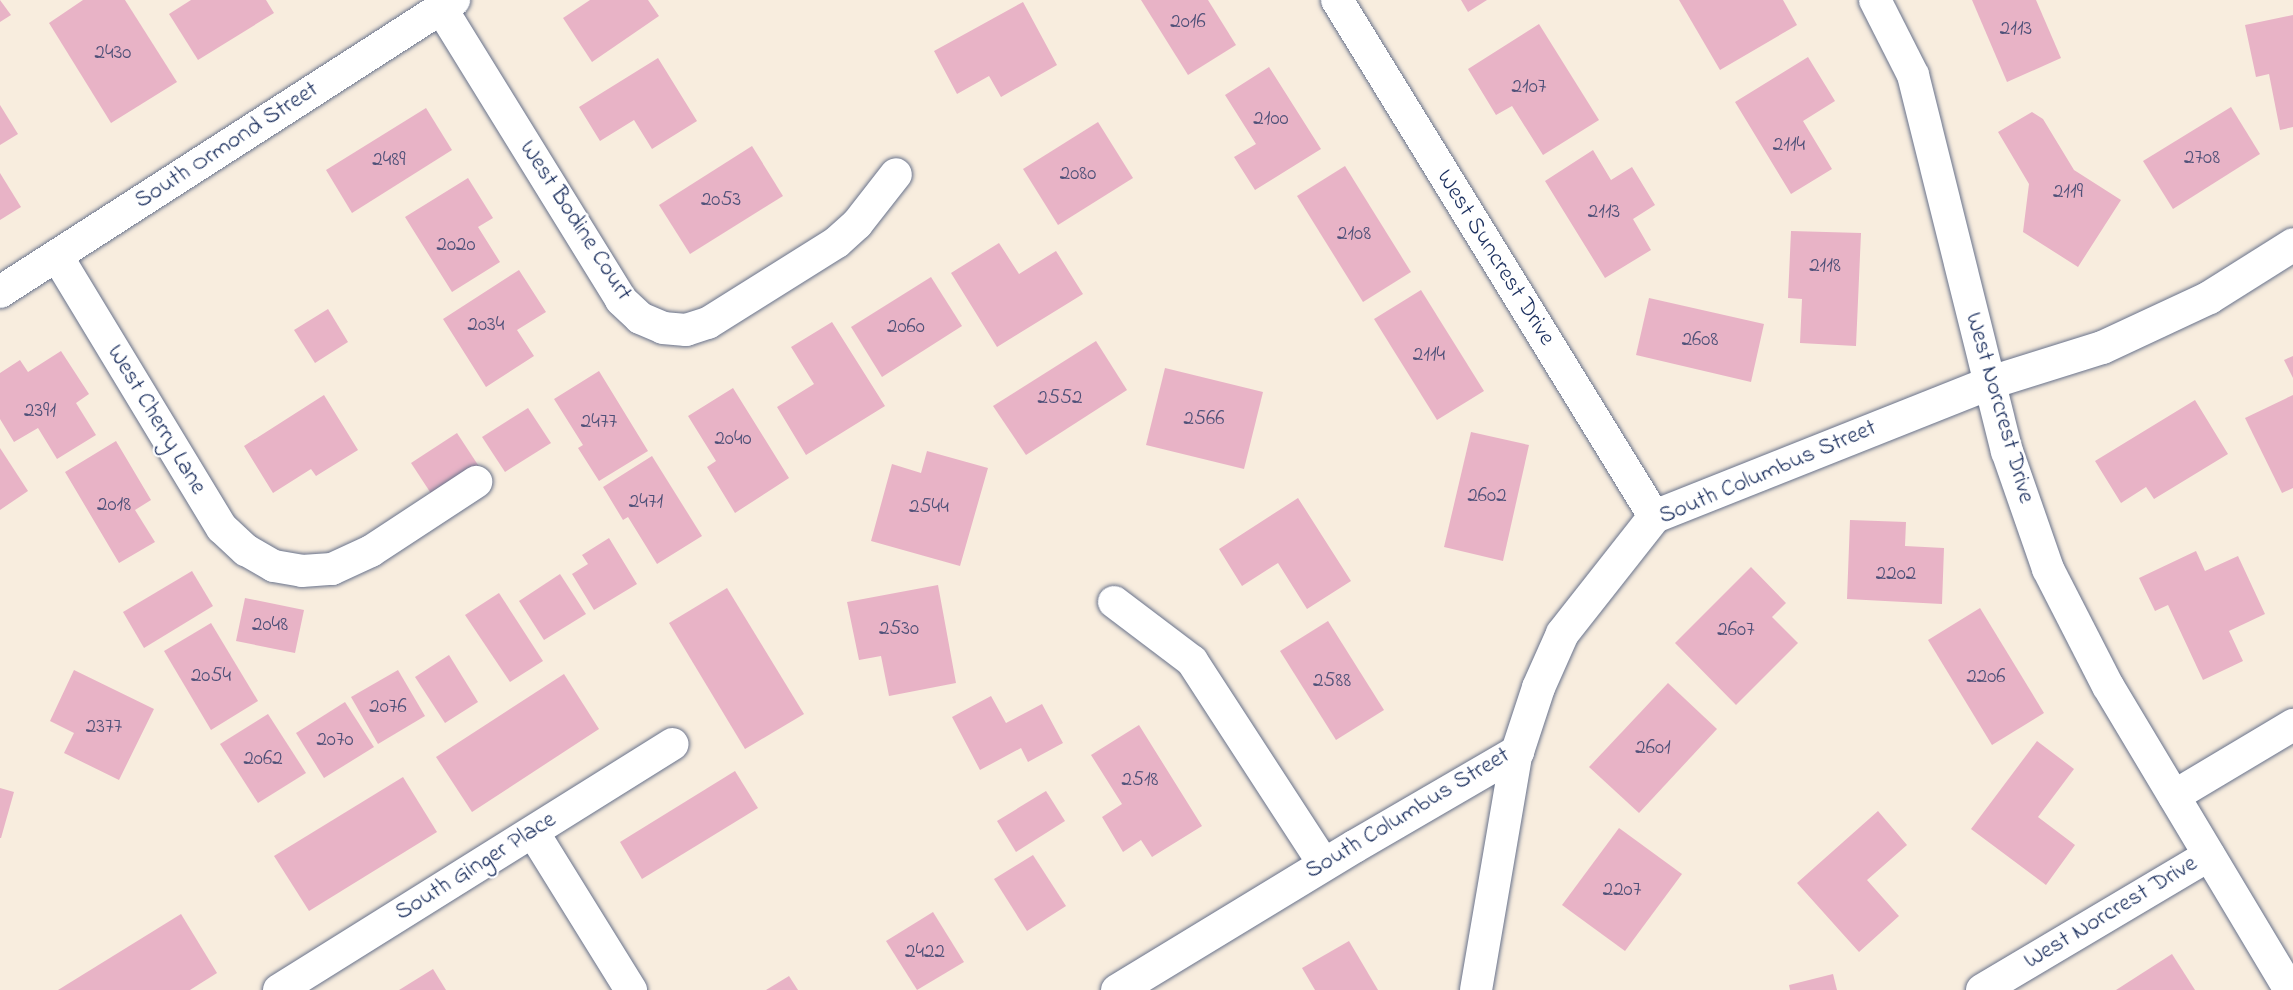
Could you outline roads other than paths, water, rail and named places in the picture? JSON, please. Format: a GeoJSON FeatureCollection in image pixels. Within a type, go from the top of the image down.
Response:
{"type":"FeatureCollection","features":[{"type":"Feature","properties":{"kind":"street","name":"West Suncrest Drive"},"geometry":{"type":"LineString","coordinates":[[1337,0],[1654,516]]}},
{"type":"Feature","properties":{"kind":"street","name":"West Norcrest Drive"},"geometry":{"type":"LineString","coordinates":[[1875,0],[1913,75],[2007,451],[2048,569],[2108,686],[2290,990]]}},
{"type":"Feature","properties":{"kind":"street","name":"West Bodine Court"},"geometry":{"type":"LineString","coordinates":[[448,4],[621,300],[640,318],[663,328],[686,330],[708,323],[837,242],[857,224],[896,174]]}},
{"type":"Feature","properties":{"kind":"street","name":"South Ormond Street"},"geometry":{"type":"LineString","coordinates":[[0,292],[448,4]]}},
{"type":"Feature","properties":{"kind":"street","name":"South Columbus Street"},"geometry":{"type":"LineString","coordinates":[[1117,990],[1324,864],[1518,751],[1538,687],[1562,633],[1654,516],[1990,382],[2102,347],[2209,297],[2293,244]]}},
{"type":"Feature","properties":{"kind":"street","name":"West Cherry Lane"},"geometry":{"type":"LineString","coordinates":[[57,256],[222,528],[246,550],[274,566],[302,571],[332,569],[370,551],[476,482]]}},
{"type":"Feature","properties":{"kind":"street"},"geometry":{"type":"LineString","coordinates":[[1114,602],[1192,661],[1324,864]]}},
{"type":"Feature","properties":{"kind":"street"},"geometry":{"type":"LineString","coordinates":[[2174,796],[2293,725]]}},
{"type":"Feature","properties":{"kind":"street","name":"South Ginger Place"},"geometry":{"type":"LineString","coordinates":[[279,990],[674,744]]}},
{"type":"Feature","properties":{"kind":"street"},"geometry":{"type":"LineString","coordinates":[[1476,990],[1518,751]]}},
{"type":"Feature","properties":{"kind":"street"},"geometry":{"type":"LineString","coordinates":[[533,832],[632,990]]}},
{"type":"Feature","properties":{"kind":"street","name":"West Norcrest Drive"},"geometry":{"type":"LineString","coordinates":[[1982,990],[2209,855]]}}]}
